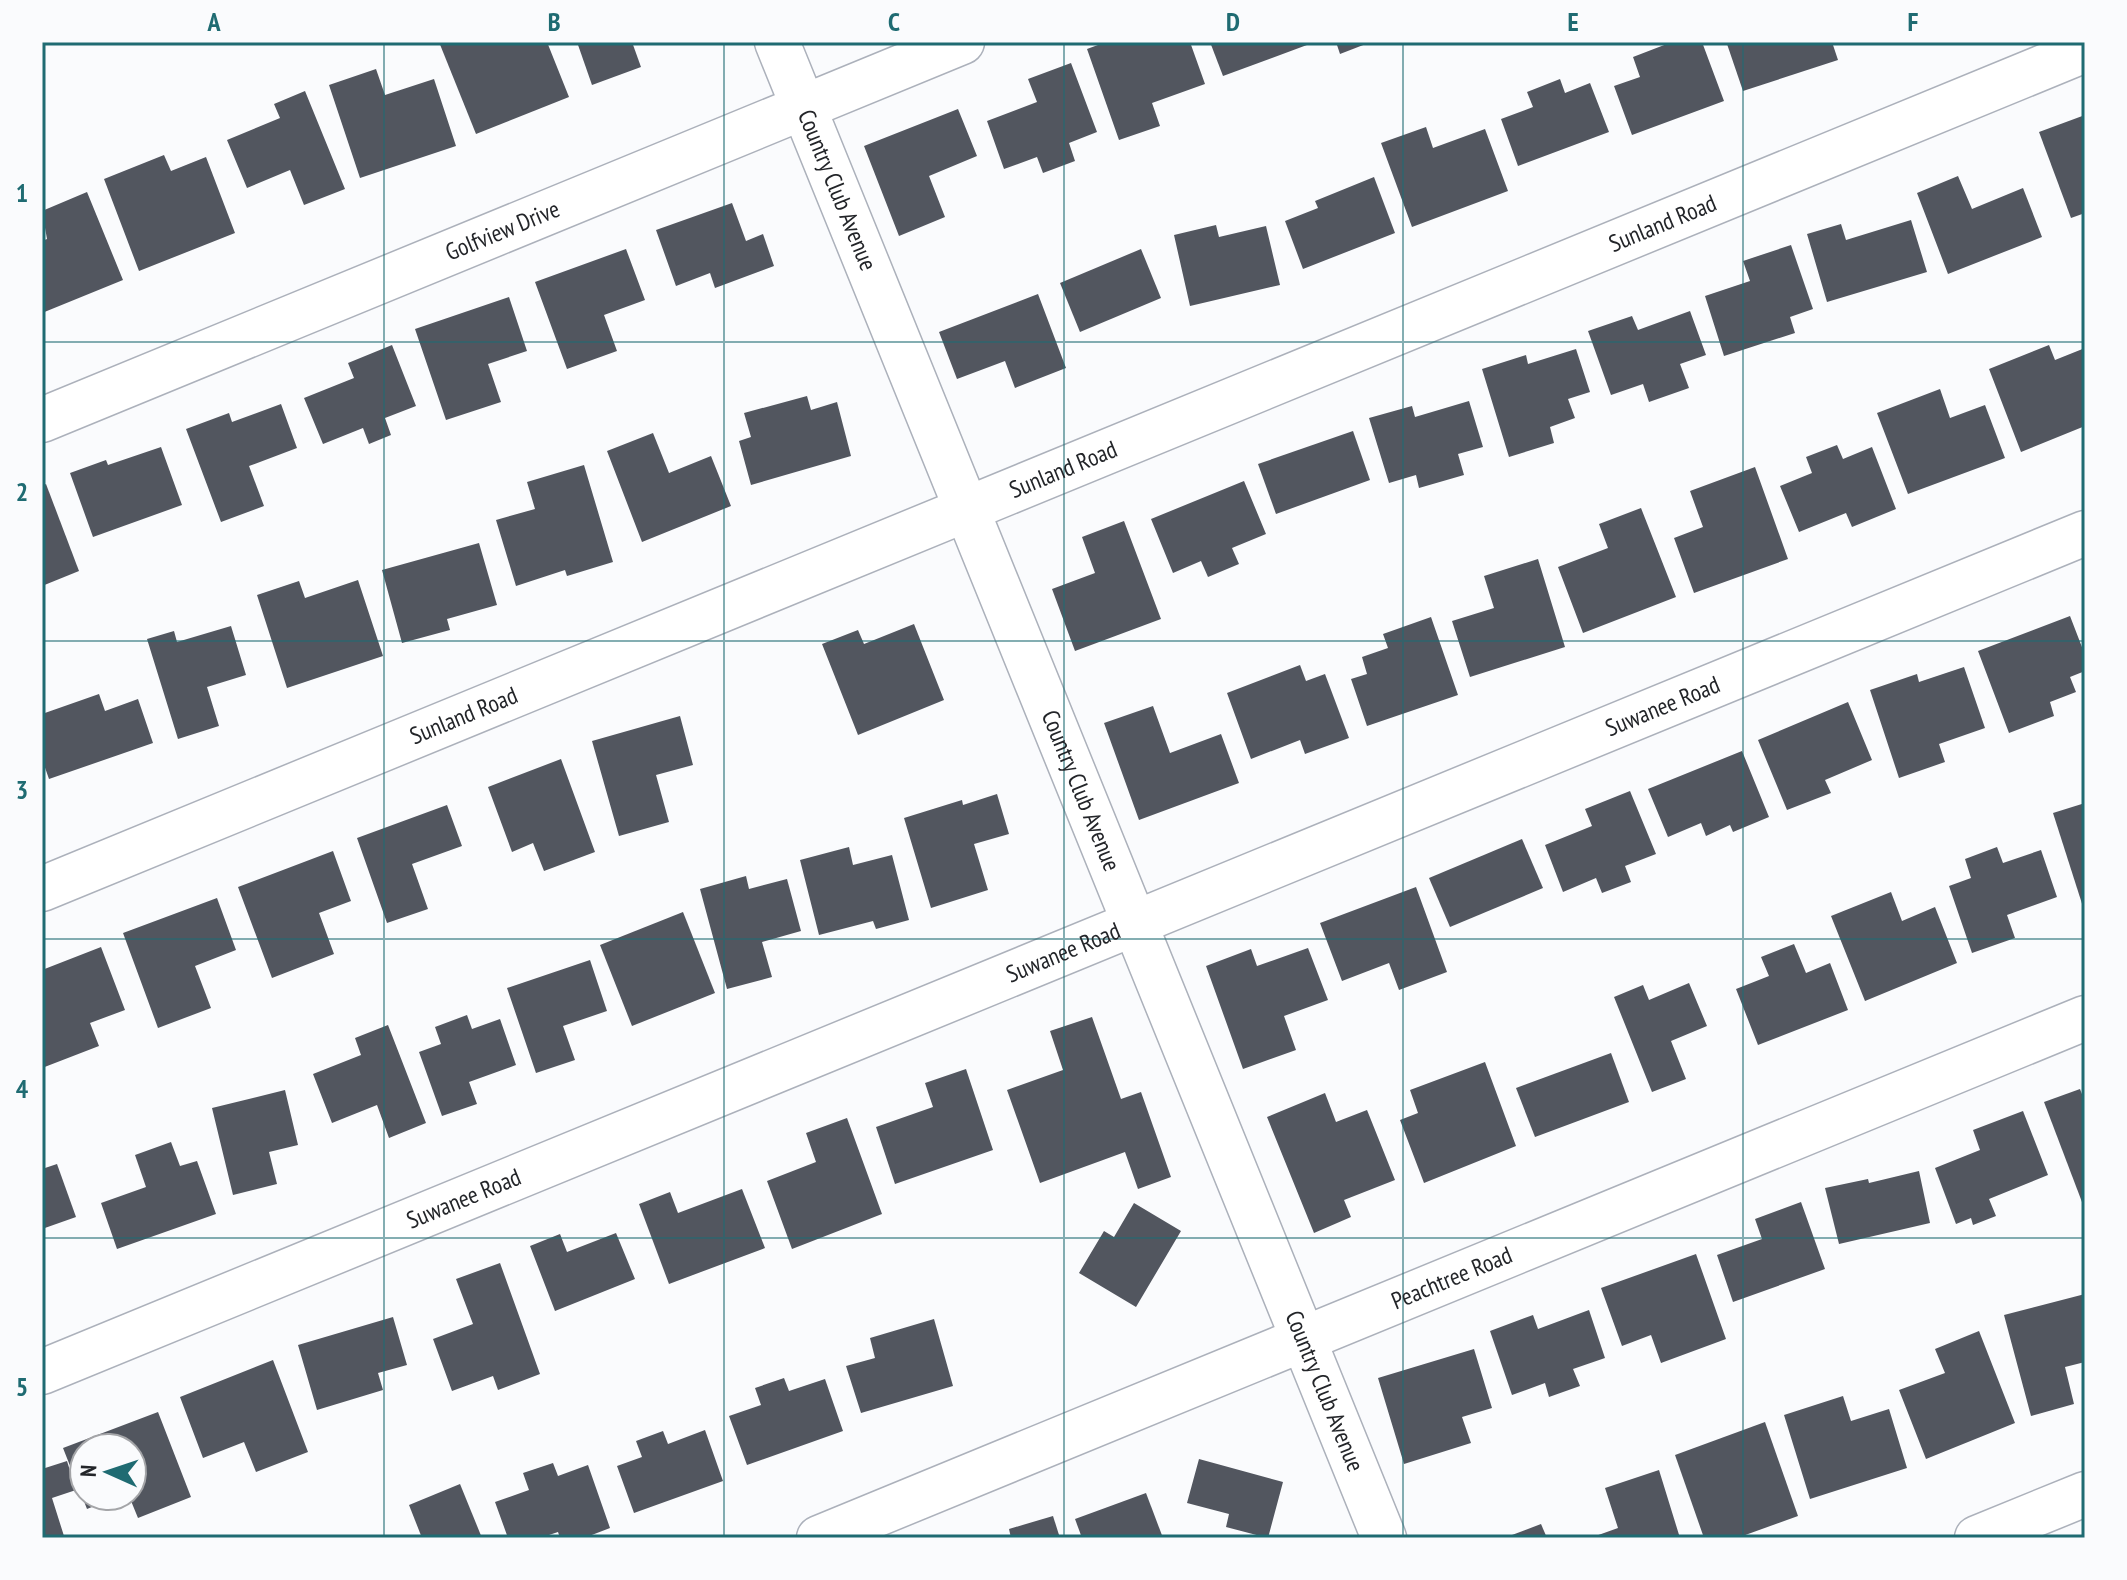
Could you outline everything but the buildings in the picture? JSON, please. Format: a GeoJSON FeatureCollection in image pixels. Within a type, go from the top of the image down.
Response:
{"type":"FeatureCollection","features":[{"type":"Feature","properties":{"kind":"street","name":"Country Club Avenue"},"geometry":{"type":"LineString","coordinates":[[777,42],[1384,1538]]}},
{"type":"Feature","properties":{"kind":"street","name":"Golfview Drive"},"geometry":{"type":"LineString","coordinates":[[42,420],[962,42]]}},
{"type":"Feature","properties":{"kind":"street","name":"Sunland Road"},"geometry":{"type":"LineString","coordinates":[[42,889],[2085,50]]}},
{"type":"Feature","properties":{"kind":"street","name":"Suwanee Road"},"geometry":{"type":"LineString","coordinates":[[42,1372],[2085,533]]}},
{"type":"Feature","properties":{"kind":"street","name":"Peachtree Road"},"geometry":{"type":"LineString","coordinates":[[819,1538],[2085,1018]]}},
{"type":"Feature","properties":{"kind":"street"},"geometry":{"type":"LineString","coordinates":[[1977,1538],[2085,1494]]}}]}
